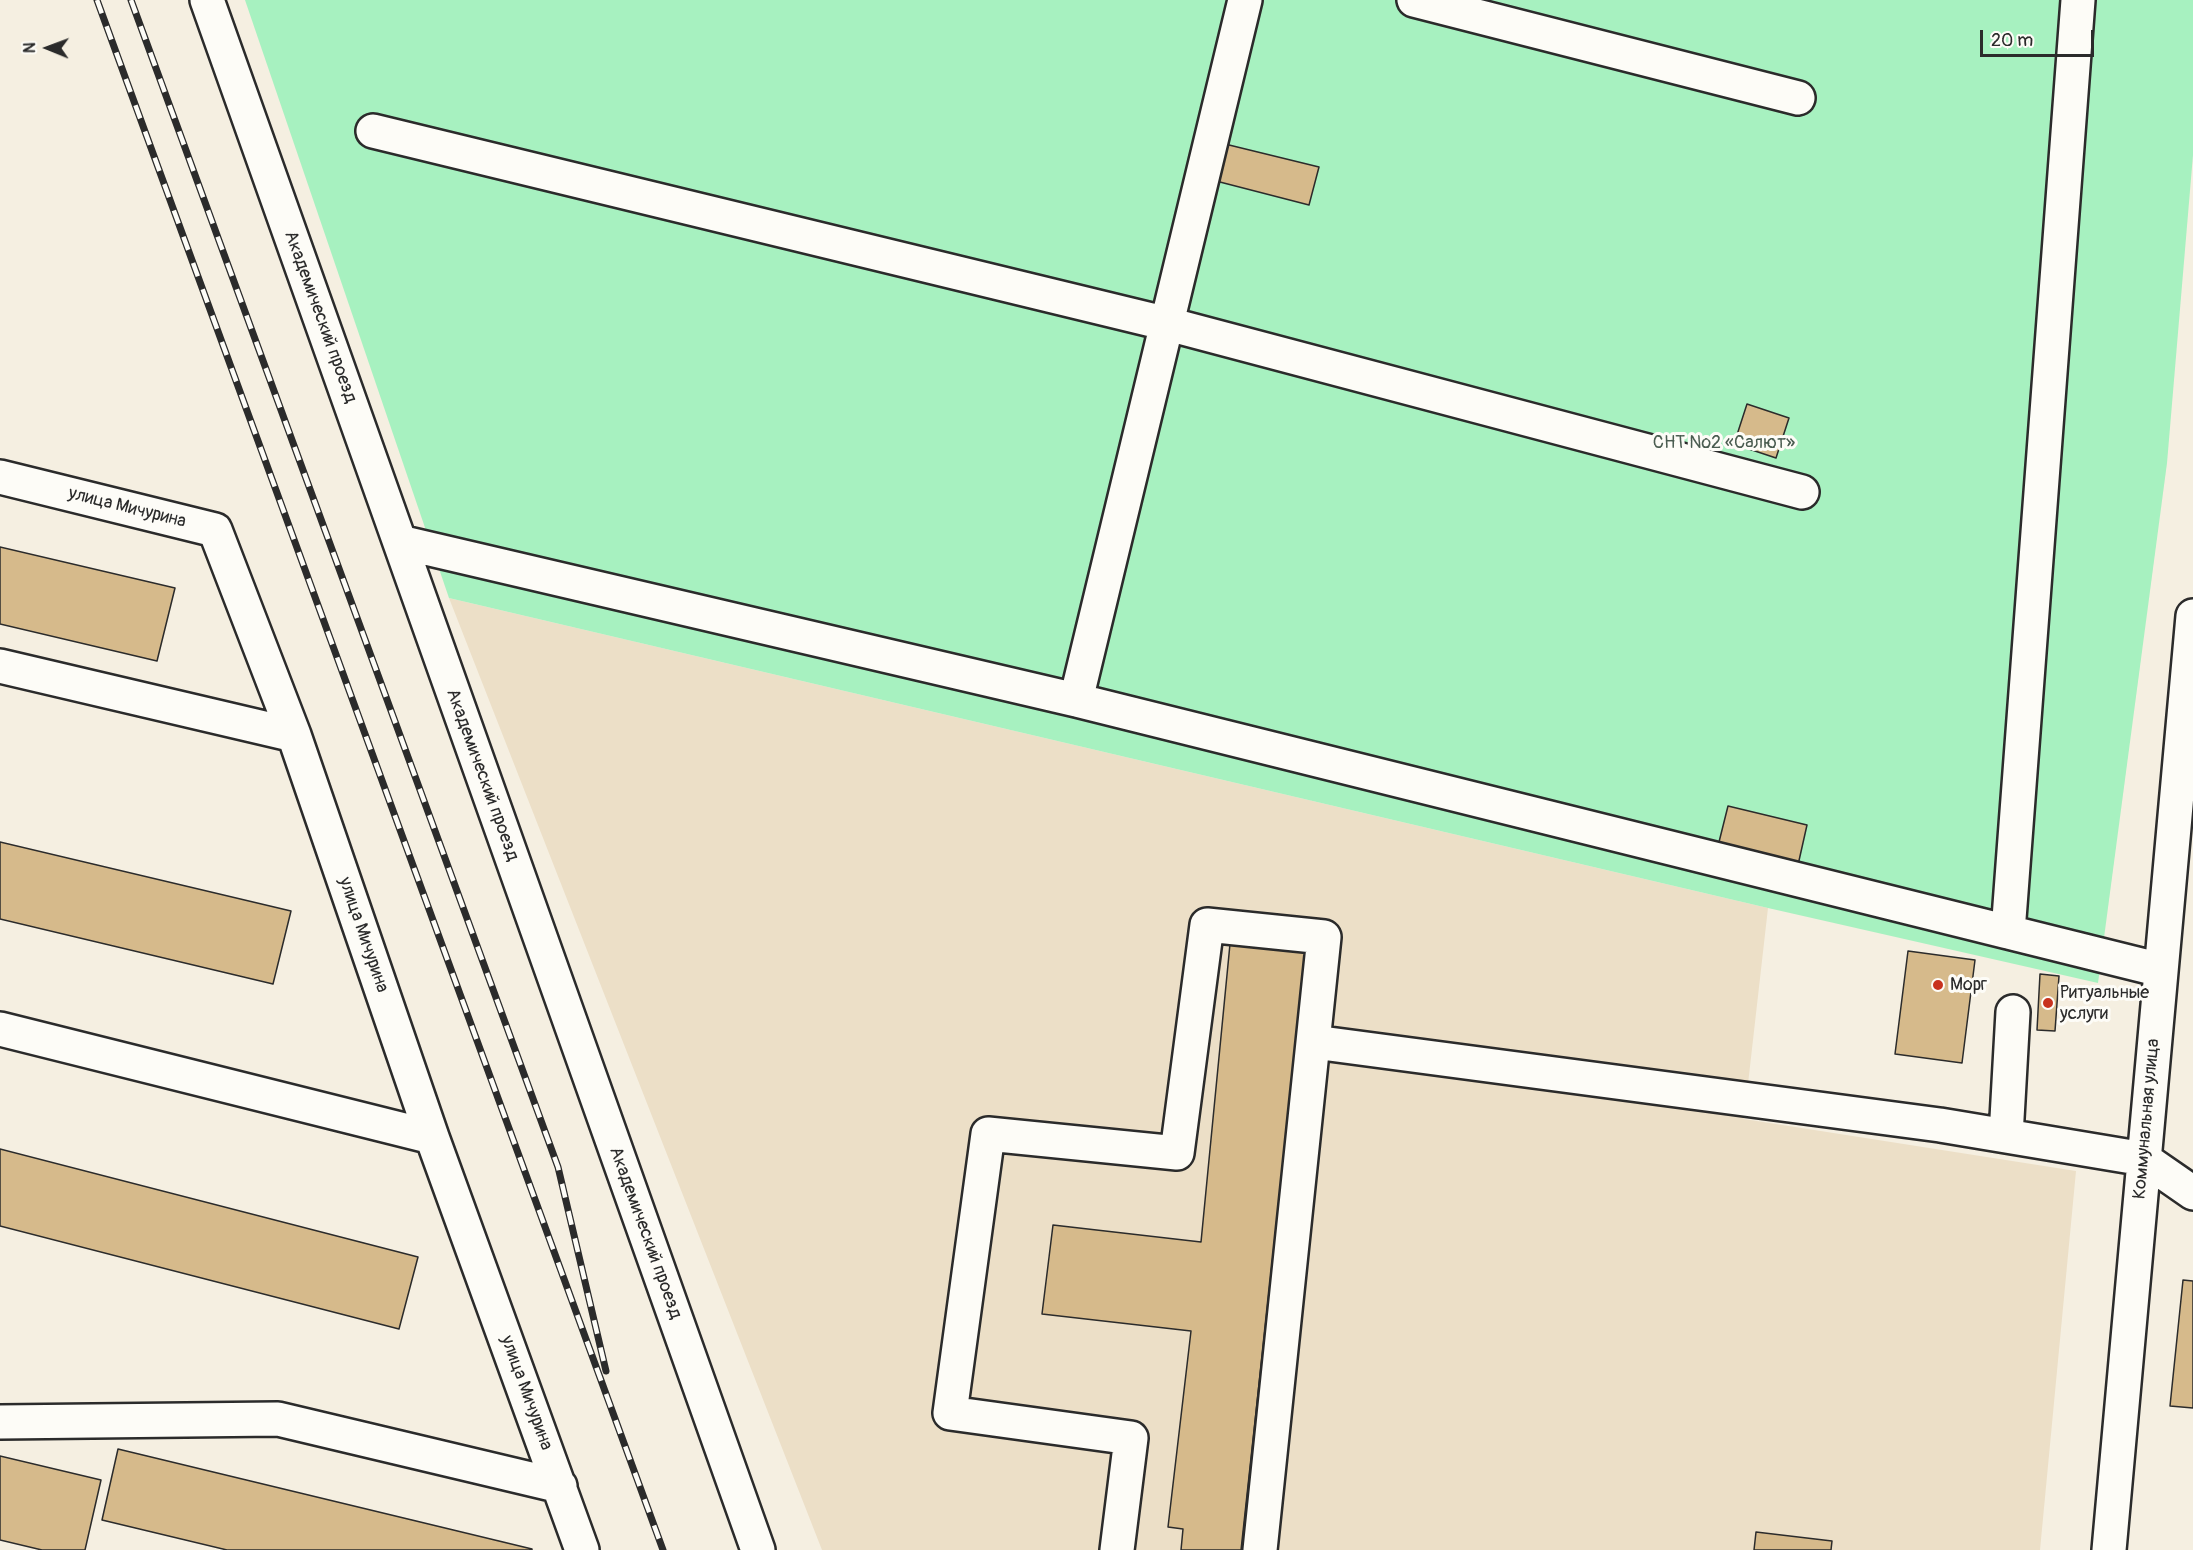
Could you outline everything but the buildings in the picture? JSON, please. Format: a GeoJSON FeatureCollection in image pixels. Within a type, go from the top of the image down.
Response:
{"type":"FeatureCollection","features":[{"type":"Feature","properties":{"kind":"street","name":"Академический проезд"},"geometry":{"type":"LineString","coordinates":[[207,0],[758,1550]]}},
{"type":"Feature","properties":{"kind":"street"},"geometry":{"type":"LineString","coordinates":[[1076,700],[1245,0]]}},
{"type":"Feature","properties":{"kind":"street"},"geometry":{"type":"LineString","coordinates":[[1414,0],[1798,98]]}},
{"type":"Feature","properties":{"kind":"street"},"geometry":{"type":"LineString","coordinates":[[2008,932],[2078,0]]}},
{"type":"Feature","properties":{"kind":"street"},"geometry":{"type":"LineString","coordinates":[[373,131],[1168,324],[1802,492]]}},
{"type":"Feature","properties":{"kind":"street","name":"улица Мичурина"},"geometry":{"type":"LineString","coordinates":[[0,477],[215,530],[294,735],[432,1137],[582,1550]]}},
{"type":"Feature","properties":{"kind":"street"},"geometry":{"type":"LineString","coordinates":[[400,542],[1076,700],[2161,970]]}},
{"type":"Feature","properties":{"kind":"street","name":"Коммунальная улица"},"geometry":{"type":"LineString","coordinates":[[2109,1550],[2161,970],[2180,914],[2193,616]]}},
{"type":"Feature","properties":{"kind":"street"},"geometry":{"type":"LineString","coordinates":[[0,666],[294,735]]}},
{"type":"Feature","properties":{"kind":"street"},"geometry":{"type":"LineString","coordinates":[[1117,1550],[1131,1438],[950,1413],[988,1134],[1177,1153],[1207,925],[1324,937],[1260,1550]]}},
{"type":"Feature","properties":{"kind":"street"},"geometry":{"type":"LineString","coordinates":[[2006,1136],[2013,1012]]}},
{"type":"Feature","properties":{"kind":"street"},"geometry":{"type":"LineString","coordinates":[[0,1029],[432,1137]]}},
{"type":"Feature","properties":{"kind":"street"},"geometry":{"type":"LineString","coordinates":[[1314,1042],[1928,1123],[2144,1159],[2193,1193]]}},
{"type":"Feature","properties":{"kind":"street"},"geometry":{"type":"LineString","coordinates":[[0,1422],[278,1419],[560,1486]]}},
{"type":"Feature","properties":{"kind":"shaded area"},"geometry":{"type":"Polygon","coordinates":[[[449,598],[1768,908],[1744,1119],[2076,1171],[2040,1550],[1831,1550],[1832,1541],[1756,1532],[1754,1550],[1241,1550],[1306,952],[1230,944],[1201,1242],[1053,1225],[1042,1314],[1191,1331],[1168,1527],[1183,1529],[1181,1550],[822,1550],[449,598]]]}},
{"type":"Feature","properties":{"kind":"green space","name":"СНТ №2 «Салют»"},"geometry":{"type":"Polygon","coordinates":[[[245,0],[2193,0],[2193,155],[2167,463],[2098,983],[1768,908],[449,598],[245,0]]]}},
{"type":"Feature","properties":{"kind":"railway"},"geometry":{"type":"LineString","coordinates":[[97,0],[663,1550]]}},
{"type":"Feature","properties":{"kind":"railway"},"geometry":{"type":"LineString","coordinates":[[131,0],[558,1167],[606,1371]]}},
{"type":"Feature","properties":{"kind":"place","name":"Морг"},"geometry":{"type":"Point","coordinates":[1938,985]}},
{"type":"Feature","properties":{"kind":"place","name":"Ритуальные услуги"},"geometry":{"type":"Point","coordinates":[2048,1003]}}]}
